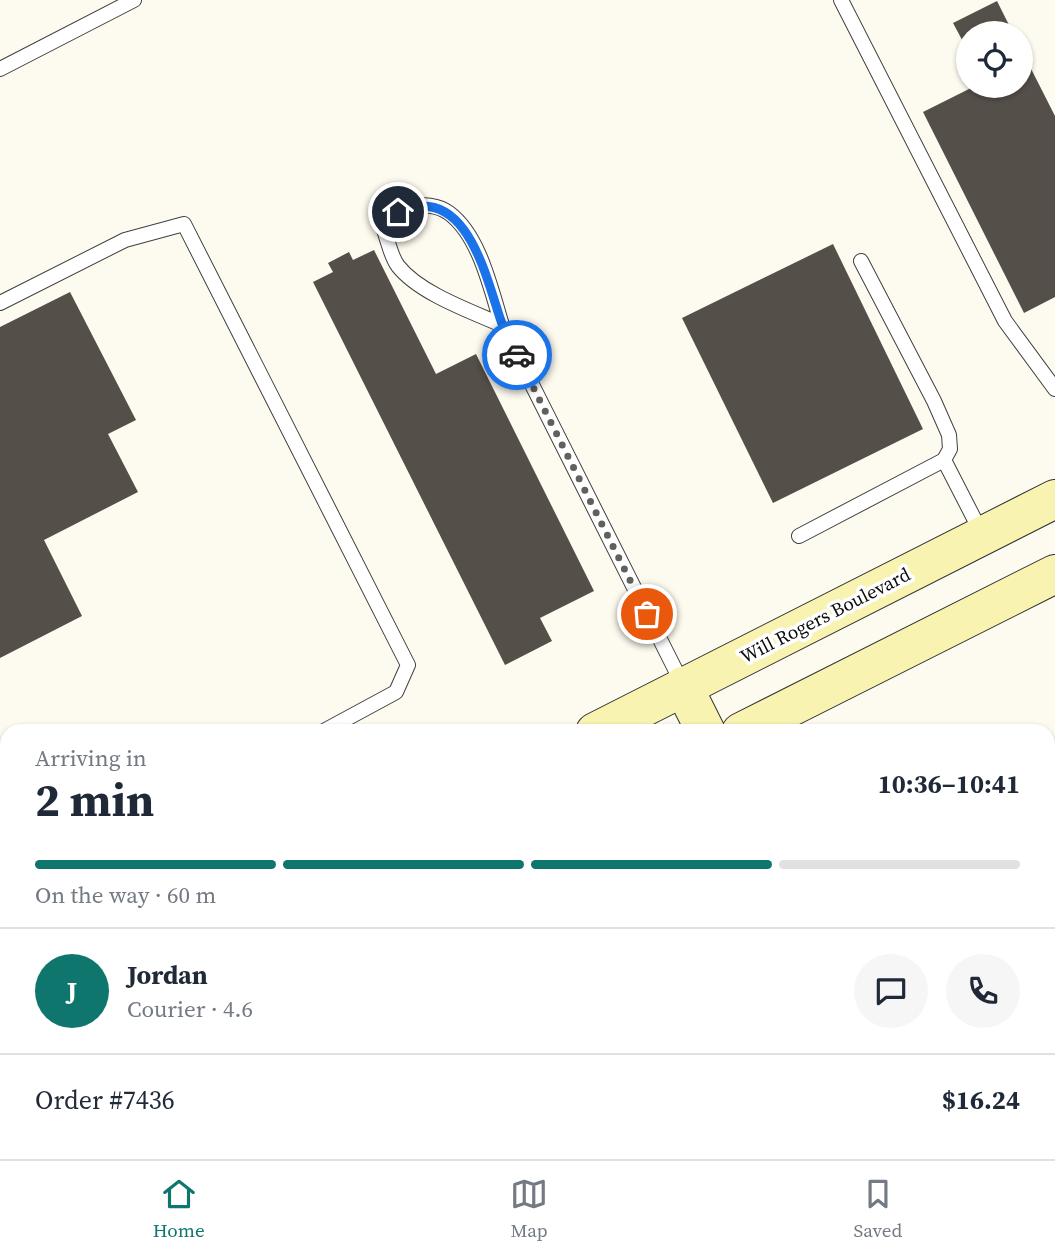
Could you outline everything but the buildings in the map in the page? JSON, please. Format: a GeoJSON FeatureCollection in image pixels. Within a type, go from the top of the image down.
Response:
{"type":"FeatureCollection","features":[{"type":"Feature","properties":{"kind":"main road","name":"Will Rogers Boulevard"},"geometry":{"type":"LineString","coordinates":[[610,724],[1055,499]]}},
{"type":"Feature","properties":{"kind":"main road"},"geometry":{"type":"LineString","coordinates":[[757,724],[1055,574]]}},
{"type":"Feature","properties":{"kind":"main road"},"geometry":{"type":"LineString","coordinates":[[683,686],[702,724]]}},
{"type":"Feature","properties":{"kind":"lane"},"geometry":{"type":"LineString","coordinates":[[0,68],[134,0]]}},
{"type":"Feature","properties":{"kind":"lane"},"geometry":{"type":"LineString","coordinates":[[841,0],[1005,321],[1055,389]]}},
{"type":"Feature","properties":{"kind":"lane"},"geometry":{"type":"LineString","coordinates":[[502,325],[458,306],[414,281],[396,264],[384,230],[398,212],[412,205],[432,205],[449,213],[464,230],[481,259],[502,325],[683,686]]}},
{"type":"Feature","properties":{"kind":"lane"},"geometry":{"type":"LineString","coordinates":[[0,303],[125,240],[184,224],[408,665],[396,692],[337,724]]}},
{"type":"Feature","properties":{"kind":"lane"},"geometry":{"type":"LineString","coordinates":[[799,536],[944,460],[950,449],[949,435],[934,401],[861,261]]}},
{"type":"Feature","properties":{"kind":"lane"},"geometry":{"type":"LineString","coordinates":[[944,460],[983,535]]}},
{"type":"Feature","properties":{"kind":"way so far"},"geometry":{"type":"LineString","coordinates":[[517,355],[647,614]]}},
{"type":"Feature","properties":{"kind":"route"},"geometry":{"type":"LineString","coordinates":[[398,212],[412,205],[432,205],[449,213],[464,230],[481,259],[502,325],[517,355]]}}]}
